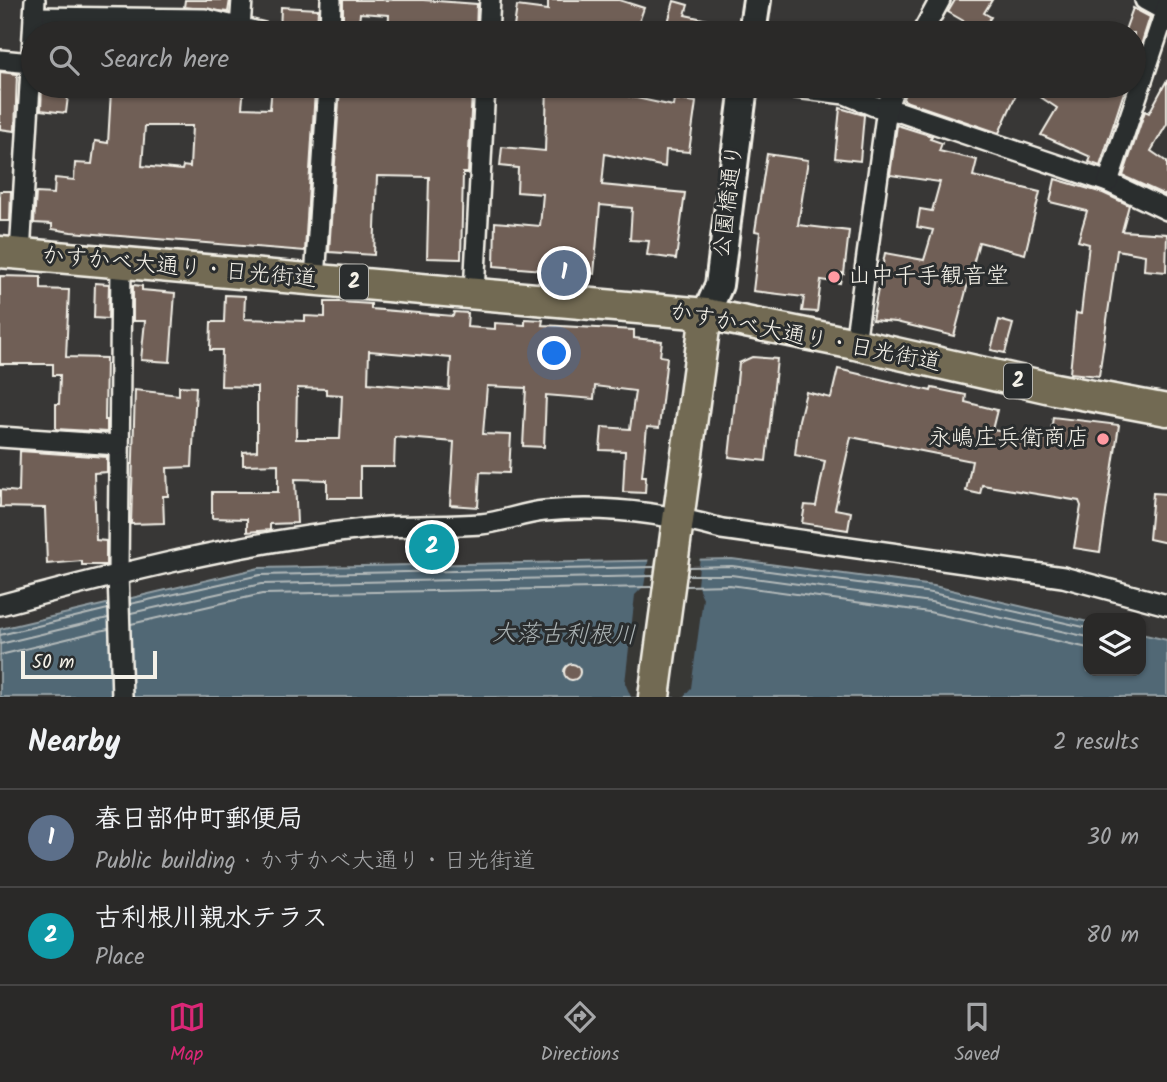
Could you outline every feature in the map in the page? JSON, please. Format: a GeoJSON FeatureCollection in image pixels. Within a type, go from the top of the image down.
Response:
{"type":"FeatureCollection","features":[{"type":"Feature","properties":{"kind":"main road"},"geometry":{"type":"LineString","coordinates":[[735,21],[738,0]]}},
{"type":"Feature","properties":{"kind":"main road"},"geometry":{"type":"LineString","coordinates":[[754,21],[757,0]]}},
{"type":"Feature","properties":{"kind":"main road","name":"公園橋通り"},"geometry":{"type":"LineString","coordinates":[[706,314],[701,283],[725,98]]}},
{"type":"Feature","properties":{"kind":"main road","name":"公園橋通り"},"geometry":{"type":"LineString","coordinates":[[654,697],[706,314],[719,285],[742,98]]}},
{"type":"Feature","properties":{"kind":"main road","name":"かすかべ大通り・日光街道"},"geometry":{"type":"LineString","coordinates":[[10,253],[706,314],[855,344],[1055,390],[1167,410]]}},
{"type":"Feature","properties":{"kind":"street"},"geometry":{"type":"LineString","coordinates":[[240,21],[242,0]]}},
{"type":"Feature","properties":{"kind":"street"},"geometry":{"type":"LineString","coordinates":[[330,21],[331,0]]}},
{"type":"Feature","properties":{"kind":"street"},"geometry":{"type":"LineString","coordinates":[[489,21],[491,0]]}},
{"type":"Feature","properties":{"kind":"street"},"geometry":{"type":"LineString","coordinates":[[929,21],[940,0]]}},
{"type":"Feature","properties":{"kind":"street"},"geometry":{"type":"LineString","coordinates":[[1145,0],[1167,10],[1146,71]]}},
{"type":"Feature","properties":{"kind":"street"},"geometry":{"type":"LineString","coordinates":[[34,9],[213,21]]}},
{"type":"Feature","properties":{"kind":"street"},"geometry":{"type":"LineString","coordinates":[[0,60],[21,62]]}},
{"type":"Feature","properties":{"kind":"street"},"geometry":{"type":"LineString","coordinates":[[10,253],[27,98]]}},
{"type":"Feature","properties":{"kind":"street"},"geometry":{"type":"LineString","coordinates":[[314,279],[327,98]]}},
{"type":"Feature","properties":{"kind":"street"},"geometry":{"type":"LineString","coordinates":[[474,292],[484,98]]}},
{"type":"Feature","properties":{"kind":"street"},"geometry":{"type":"LineString","coordinates":[[857,98],[1108,182],[1167,210]]}},
{"type":"Feature","properties":{"kind":"street"},"geometry":{"type":"LineString","coordinates":[[855,344],[890,98]]}},
{"type":"Feature","properties":{"kind":"street"},"geometry":{"type":"LineString","coordinates":[[1108,182],[1137,98]]}},
{"type":"Feature","properties":{"kind":"street"},"geometry":{"type":"LineString","coordinates":[[121,263],[118,573],[122,697]]}},
{"type":"Feature","properties":{"kind":"street"},"geometry":{"type":"LineString","coordinates":[[0,437],[118,445]]}},
{"type":"Feature","properties":{"kind":"street"},"geometry":{"type":"LineString","coordinates":[[0,605],[118,573],[267,542],[365,528],[483,524],[543,511],[597,510],[678,526],[722,529],[1063,577],[1167,606]]}},
{"type":"Feature","properties":{"kind":"water","name":"大落古利根川"},"geometry":{"type":"Polygon","coordinates":[[[732,559],[934,586],[1083,621],[1083,676],[1146,676],[1146,635],[1167,640],[1167,697],[0,697],[0,629],[259,568],[732,559]]]}},
{"type":"Feature","properties":{"kind":"pier"},"geometry":{"type":"Polygon","coordinates":[[[700,556],[697,585],[703,598],[691,688],[683,697],[631,697],[625,683],[635,595],[644,586],[649,557],[700,556]]]}},
{"type":"Feature","properties":{"kind":"building"},"geometry":{"type":"Polygon","coordinates":[[[185,0],[230,0],[228,12],[184,7],[185,0]]]}},
{"type":"Feature","properties":{"kind":"building"},"geometry":{"type":"Polygon","coordinates":[[[343,0],[423,0],[477,4],[476,21],[389,21],[389,15],[360,13],[359,21],[343,21],[343,0]]]}},
{"type":"Feature","properties":{"kind":"building"},"geometry":{"type":"Polygon","coordinates":[[[548,0],[619,0],[644,8],[639,21],[515,21],[517,6],[548,10],[548,0]]]}},
{"type":"Feature","properties":{"kind":"building"},"geometry":{"type":"Polygon","coordinates":[[[955,0],[992,0],[984,13],[991,17],[988,21],[964,21],[948,12],[955,0]]]}},
{"type":"Feature","properties":{"kind":"building"},"geometry":{"type":"Polygon","coordinates":[[[674,1],[688,5],[685,15],[708,20],[708,21],[668,21],[674,1]]]}},
{"type":"Feature","properties":{"kind":"building"},"geometry":{"type":"Polygon","coordinates":[[[281,7],[318,9],[318,21],[280,21],[281,7]]]}},
{"type":"Feature","properties":{"kind":"building"},"geometry":{"type":"Polygon","coordinates":[[[1133,8],[1150,17],[1146,30],[1146,21],[1128,21],[1133,8]]]}},
{"type":"Feature","properties":{"kind":"building"},"geometry":{"type":"Polygon","coordinates":[[[0,72],[17,74],[15,131],[0,129],[0,72]]]}},
{"type":"Feature","properties":{"kind":"building"},"geometry":{"type":"Polygon","coordinates":[[[1167,80],[1167,124],[1151,151],[1167,162],[1167,196],[1123,176],[1145,111],[1149,113],[1167,80]]]}},
{"type":"Feature","properties":{"kind":"building"},"geometry":{"type":"Polygon","coordinates":[[[42,98],[68,98],[66,113],[41,110],[42,98]]]}},
{"type":"Feature","properties":{"kind":"building"},"geometry":{"type":"Polygon","coordinates":[[[111,98],[243,98],[242,108],[270,109],[271,98],[315,98],[305,251],[71,232],[52,229],[52,224],[34,223],[36,193],[54,194],[55,178],[74,180],[75,163],[92,164],[95,141],[108,143],[111,98]],[[145,126],[142,166],[182,170],[183,166],[190,167],[192,126],[145,126]]]}},
{"type":"Feature","properties":{"kind":"building"},"geometry":{"type":"Polygon","coordinates":[[[339,98],[472,98],[468,173],[463,173],[461,259],[427,258],[429,177],[377,176],[374,255],[329,252],[339,98]]]}},
{"type":"Feature","properties":{"kind":"building"},"geometry":{"type":"Polygon","coordinates":[[[547,98],[637,98],[673,106],[674,99],[696,102],[689,152],[666,150],[665,167],[605,154],[602,185],[685,193],[676,259],[647,255],[649,241],[630,240],[632,208],[600,205],[594,274],[494,266],[495,222],[540,226],[543,194],[517,192],[518,168],[500,166],[502,147],[545,151],[547,98]]]}},
{"type":"Feature","properties":{"kind":"building"},"geometry":{"type":"Polygon","coordinates":[[[903,98],[1015,98],[999,133],[903,98]]]}},
{"type":"Feature","properties":{"kind":"building"},"geometry":{"type":"Polygon","coordinates":[[[1042,98],[1122,98],[1100,166],[1089,162],[1091,157],[1041,135],[1057,108],[1042,98]]]}},
{"type":"Feature","properties":{"kind":"building"},"geometry":{"type":"Polygon","coordinates":[[[840,108],[864,115],[860,161],[835,158],[840,108]]]}},
{"type":"Feature","properties":{"kind":"building"},"geometry":{"type":"Polygon","coordinates":[[[897,125],[932,136],[930,139],[942,143],[939,151],[977,160],[973,176],[1040,192],[1025,254],[979,242],[954,336],[896,322],[872,320],[885,253],[924,260],[933,230],[917,227],[920,209],[932,211],[940,182],[890,175],[897,125]]]}},
{"type":"Feature","properties":{"kind":"building"},"geometry":{"type":"Polygon","coordinates":[[[767,154],[808,160],[798,225],[849,231],[844,274],[842,273],[840,283],[821,280],[817,312],[802,311],[804,297],[753,291],[760,232],[755,231],[767,154]]]}},
{"type":"Feature","properties":{"kind":"building"},"geometry":{"type":"Polygon","coordinates":[[[1055,179],[1103,193],[1129,205],[1122,231],[1167,234],[1166,272],[1144,270],[1145,255],[1117,250],[1099,376],[1070,373],[1076,313],[1081,314],[1089,244],[1078,241],[1087,211],[1050,202],[1055,179]]]}},
{"type":"Feature","properties":{"kind":"building"},"geometry":{"type":"Polygon","coordinates":[[[0,191],[11,191],[10,221],[0,221],[0,191]]]}},
{"type":"Feature","properties":{"kind":"building"},"geometry":{"type":"Polygon","coordinates":[[[0,276],[41,277],[41,289],[69,290],[66,357],[106,358],[107,432],[56,429],[60,375],[53,375],[53,364],[0,364],[0,276]]]}},
{"type":"Feature","properties":{"kind":"building"},"geometry":{"type":"Polygon","coordinates":[[[95,283],[109,284],[108,319],[94,318],[95,283]]]}},
{"type":"Feature","properties":{"kind":"building"},"geometry":{"type":"Polygon","coordinates":[[[133,285],[142,286],[142,290],[175,293],[170,362],[141,360],[145,321],[133,321],[133,285]]]}},
{"type":"Feature","properties":{"kind":"building"},"geometry":{"type":"Polygon","coordinates":[[[225,295],[245,296],[244,319],[305,321],[305,316],[325,317],[325,302],[341,302],[371,304],[371,309],[453,316],[454,312],[468,313],[467,327],[495,329],[495,323],[525,325],[525,319],[543,320],[542,325],[634,330],[634,338],[662,341],[660,356],[667,357],[659,428],[647,427],[642,476],[646,476],[645,493],[623,492],[625,451],[600,450],[602,427],[630,429],[635,391],[595,386],[594,399],[546,395],[544,447],[523,446],[526,388],[487,386],[483,434],[511,435],[509,473],[480,472],[478,507],[450,505],[454,442],[395,437],[394,467],[360,467],[360,498],[327,498],[327,480],[295,479],[297,523],[270,524],[270,530],[247,532],[247,519],[212,518],[212,492],[278,492],[278,464],[243,465],[243,452],[257,451],[257,387],[221,386],[222,350],[210,350],[211,322],[224,322],[225,295]],[[369,351],[368,383],[449,390],[451,358],[369,351]],[[297,388],[296,439],[340,439],[342,395],[326,394],[326,389],[297,388]]]}},
{"type":"Feature","properties":{"kind":"building"},"geometry":{"type":"Polygon","coordinates":[[[999,320],[1013,324],[1005,353],[991,350],[999,320]]]}},
{"type":"Feature","properties":{"kind":"building"},"geometry":{"type":"Polygon","coordinates":[[[752,357],[777,359],[766,461],[729,457],[739,363],[752,357]]]}},
{"type":"Feature","properties":{"kind":"building"},"geometry":{"type":"Polygon","coordinates":[[[838,369],[931,391],[932,388],[966,395],[965,402],[997,410],[992,430],[1050,439],[1053,417],[1119,425],[1100,552],[1074,548],[1081,506],[1079,501],[982,485],[980,494],[966,491],[972,461],[851,437],[835,509],[851,512],[848,530],[802,523],[805,505],[816,506],[825,461],[795,455],[799,420],[806,392],[831,398],[838,369]]]}},
{"type":"Feature","properties":{"kind":"building"},"geometry":{"type":"Polygon","coordinates":[[[179,386],[196,387],[192,467],[167,468],[168,496],[163,496],[164,523],[131,524],[135,390],[179,395],[179,386]]]}},
{"type":"Feature","properties":{"kind":"building"},"geometry":{"type":"Polygon","coordinates":[[[20,451],[107,457],[107,472],[94,473],[96,540],[106,541],[106,565],[82,565],[82,561],[47,564],[45,508],[0,507],[0,490],[19,492],[20,451]]]}},
{"type":"Feature","properties":{"kind":"building"},"geometry":{"type":"Polygon","coordinates":[[[1153,493],[1167,494],[1167,543],[1149,539],[1153,493]]]}},
{"type":"Feature","properties":{"kind":"building"},"geometry":{"type":"Polygon","coordinates":[[[572,664],[578,666],[578,678],[572,680],[566,678],[564,672],[566,666],[572,664]]]}},
{"type":"Feature","properties":{"kind":"place","name":"春日部仲町郵便局"},"geometry":{"type":"Point","coordinates":[564,273]}},
{"type":"Feature","properties":{"kind":"place","name":"山中千手観音堂"},"geometry":{"type":"Point","coordinates":[834,277]}},
{"type":"Feature","properties":{"kind":"place","name":"永嶋庄兵衛商店"},"geometry":{"type":"Point","coordinates":[1103,439]}},
{"type":"Feature","properties":{"kind":"place","name":"古利根川親水テラス"},"geometry":{"type":"Point","coordinates":[432,547]}}]}
